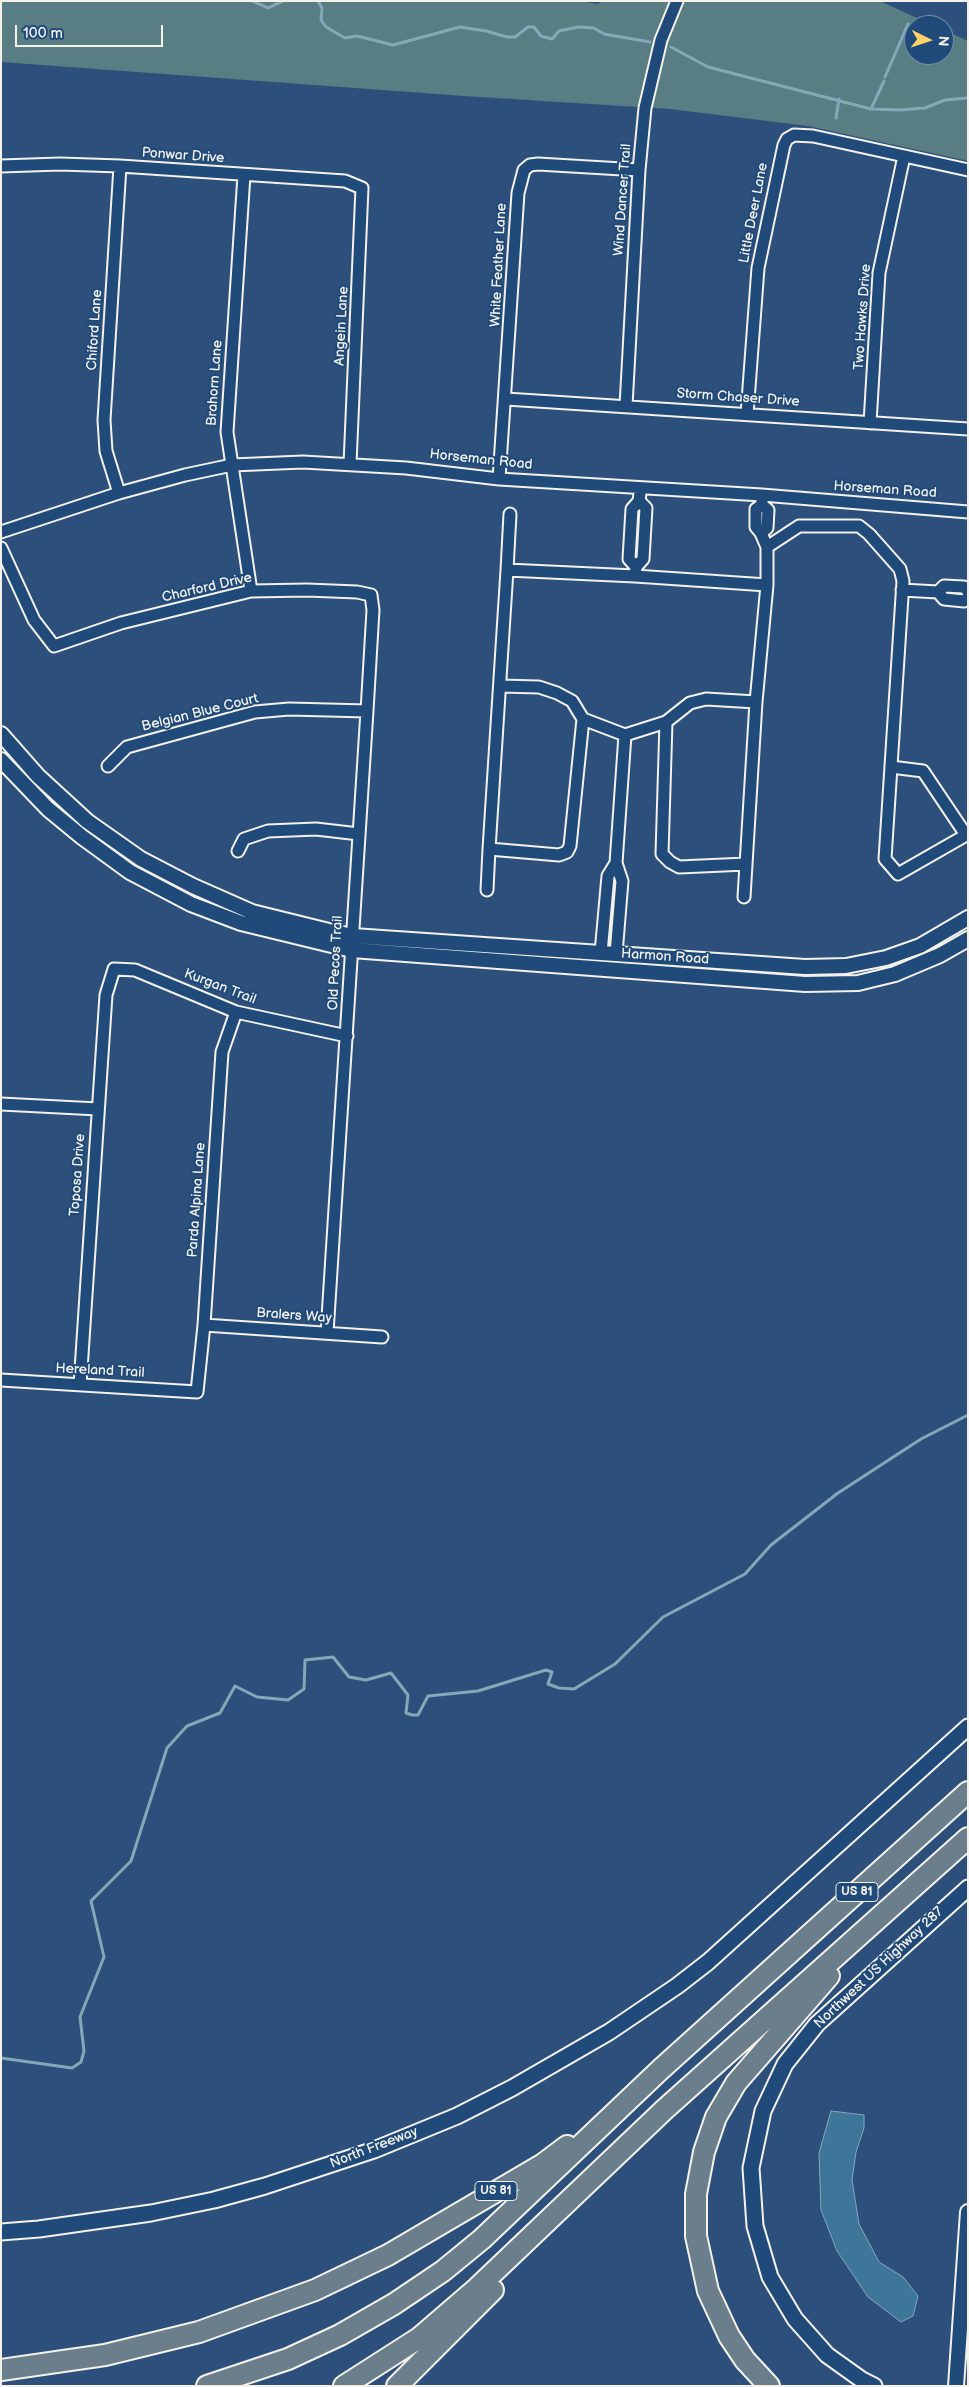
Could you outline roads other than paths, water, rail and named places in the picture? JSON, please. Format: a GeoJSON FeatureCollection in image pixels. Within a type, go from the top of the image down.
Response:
{"type":"FeatureCollection","features":[{"type":"Feature","properties":{"kind":"highway","name":"US 81"},"geometry":{"type":"LineString","coordinates":[[1,2370],[105,2355],[199,2332],[315,2290],[388,2255],[543,2164],[661,2069],[968,1792]]}},
{"type":"Feature","properties":{"kind":"highway","name":"US 81"},"geometry":{"type":"LineString","coordinates":[[397,2386],[636,2150],[700,2077],[968,1838]]}},
{"type":"Feature","properties":{"kind":"highway"},"geometry":{"type":"LineString","coordinates":[[769,2386],[745,2360],[729,2336],[708,2291],[702,2272],[695,2215],[696,2194],[704,2152],[716,2117],[736,2083],[886,1911]]}},
{"type":"Feature","properties":{"kind":"highway"},"geometry":{"type":"LineString","coordinates":[[206,2386],[288,2359],[340,2335],[394,2304],[444,2271],[482,2240],[661,2069]]}},
{"type":"Feature","properties":{"kind":"highway"},"geometry":{"type":"LineString","coordinates":[[344,2386],[419,2338],[477,2288],[700,2077]]}},
{"type":"Feature","properties":{"kind":"main road","name":"North Freeway"},"geometry":{"type":"LineString","coordinates":[[1,2232],[99,2221],[214,2200],[265,2186],[374,2150],[457,2116],[512,2088],[577,2052],[654,2002],[708,1962],[968,1727]]}},
{"type":"Feature","properties":{"kind":"main road","name":"Northwest US Highway 287"},"geometry":{"type":"LineString","coordinates":[[874,2386],[862,2380],[828,2355],[795,2319],[770,2276],[755,2226],[751,2168],[763,2111],[785,2064],[816,2024],[968,1888]]}},
{"type":"Feature","properties":{"kind":"street","name":"Wind Dancer Trail"},"geometry":{"type":"LineString","coordinates":[[626,406],[639,170],[645,108],[661,40],[677,1]]}},
{"type":"Feature","properties":{"kind":"street","name":"Little Deer Lane"},"geometry":{"type":"LineString","coordinates":[[747,414],[758,268],[782,154],[787,139],[803,134],[904,156]]}},
{"type":"Feature","properties":{"kind":"street"},"geometry":{"type":"LineString","coordinates":[[904,156],[968,170]]}},
{"type":"Feature","properties":{"kind":"street","name":"Two Hawks Drive"},"geometry":{"type":"LineString","coordinates":[[870,423],[879,273],[904,156]]}},
{"type":"Feature","properties":{"kind":"street","name":"Ponwar Drive"},"geometry":{"type":"LineString","coordinates":[[1,166],[60,164],[120,166],[244,176],[345,181],[362,188]]}},
{"type":"Feature","properties":{"kind":"street","name":"White Feather Lane"},"geometry":{"type":"LineString","coordinates":[[499,479],[506,398],[518,193],[524,170],[530,165],[538,164],[639,170]]}},
{"type":"Feature","properties":{"kind":"street","name":"Chiford Lane"},"geometry":{"type":"LineString","coordinates":[[119,493],[106,451],[104,420],[120,166]]}},
{"type":"Feature","properties":{"kind":"street","name":"Brahorn Lane"},"geometry":{"type":"LineString","coordinates":[[244,176],[227,432],[251,591]]}},
{"type":"Feature","properties":{"kind":"street","name":"Angein Lane"},"geometry":{"type":"LineString","coordinates":[[350,464],[362,188]]}},
{"type":"Feature","properties":{"kind":"street","name":"Storm Chaser Drive"},"geometry":{"type":"LineString","coordinates":[[506,398],[968,429]]}},
{"type":"Feature","properties":{"kind":"street","name":"Horseman Road"},"geometry":{"type":"LineString","coordinates":[[1,532],[119,493],[232,465],[303,462],[406,468],[499,479],[641,487],[762,500],[968,512]]}},
{"type":"Feature","properties":{"kind":"street"},"geometry":{"type":"LineString","coordinates":[[635,572],[643,559],[646,508],[639,501],[641,487]]}},
{"type":"Feature","properties":{"kind":"street"},"geometry":{"type":"LineString","coordinates":[[744,897],[756,702],[768,585],[767,547],[756,527],[756,509],[762,500]]}},
{"type":"Feature","properties":{"kind":"street"},"geometry":{"type":"LineString","coordinates":[[487,890],[510,514]]}},
{"type":"Feature","properties":{"kind":"street"},"geometry":{"type":"LineString","coordinates":[[767,547],[799,526],[859,526],[869,534],[900,569],[903,581],[885,859],[898,874],[967,834],[923,770],[891,767]]}},
{"type":"Feature","properties":{"kind":"street","name":"Charford Drive"},"geometry":{"type":"LineString","coordinates":[[1,548],[34,620],[54,646],[121,623],[251,591],[307,590],[357,592],[371,595]]}},
{"type":"Feature","properties":{"kind":"street"},"geometry":{"type":"LineString","coordinates":[[507,570],[635,572],[768,585]]}},
{"type":"Feature","properties":{"kind":"street"},"geometry":{"type":"LineString","coordinates":[[938,592],[944,586],[964,587],[968,591]]}},
{"type":"Feature","properties":{"kind":"street"},"geometry":{"type":"LineString","coordinates":[[902,590],[938,592],[944,599],[964,601],[968,598]]}},
{"type":"Feature","properties":{"kind":"street","name":"Old Pecos Trail"},"geometry":{"type":"LineString","coordinates":[[327,1333],[367,712],[373,610],[371,595]]}},
{"type":"Feature","properties":{"kind":"street"},"geometry":{"type":"LineString","coordinates":[[489,849],[559,855],[567,852],[570,846],[583,719],[572,701],[557,693],[539,688],[500,686]]}},
{"type":"Feature","properties":{"kind":"street"},"geometry":{"type":"LineString","coordinates":[[583,719],[625,735],[644,731],[666,722],[690,703],[706,700],[756,702]]}},
{"type":"Feature","properties":{"kind":"street","name":"Belgian Blue Court"},"geometry":{"type":"LineString","coordinates":[[108,766],[127,747],[256,712],[289,709],[367,712]]}},
{"type":"Feature","properties":{"kind":"street"},"geometry":{"type":"LineString","coordinates":[[666,722],[662,854],[679,867],[746,864]]}},
{"type":"Feature","properties":{"kind":"street"},"geometry":{"type":"LineString","coordinates":[[1,734],[38,776],[88,821],[141,859],[193,886],[252,912],[353,943]]}},
{"type":"Feature","properties":{"kind":"street"},"geometry":{"type":"LineString","coordinates":[[616,954],[622,881],[616,863],[625,735]]}},
{"type":"Feature","properties":{"kind":"street"},"geometry":{"type":"LineString","coordinates":[[1,760],[48,809],[82,837],[130,872],[191,904],[241,923],[353,943]]}},
{"type":"Feature","properties":{"kind":"street"},"geometry":{"type":"LineString","coordinates":[[238,851],[244,840],[268,831],[316,829],[359,834]]}},
{"type":"Feature","properties":{"kind":"street"},"geometry":{"type":"LineString","coordinates":[[601,953],[608,876],[616,863]]}},
{"type":"Feature","properties":{"kind":"street","name":"Harmon Road"},"geometry":{"type":"LineString","coordinates":[[353,943],[601,953],[805,967],[846,966],[886,958],[920,946],[968,918]]}},
{"type":"Feature","properties":{"kind":"street","name":"Harmon Road"},"geometry":{"type":"LineString","coordinates":[[353,943],[805,984],[858,982],[895,974],[940,956],[968,939]]}},
{"type":"Feature","properties":{"kind":"street","name":"Kurgan Trail"},"geometry":{"type":"LineString","coordinates":[[114,969],[135,970],[236,1012],[347,1036]]}},
{"type":"Feature","properties":{"kind":"street","name":"Toposa Drive"},"geometry":{"type":"LineString","coordinates":[[80,1385],[106,995],[114,969]]}},
{"type":"Feature","properties":{"kind":"street","name":"Parda Alpina Lane"},"geometry":{"type":"LineString","coordinates":[[197,1392],[204,1325],[222,1052],[236,1012]]}},
{"type":"Feature","properties":{"kind":"street"},"geometry":{"type":"LineString","coordinates":[[1,1104],[98,1109]]}},
{"type":"Feature","properties":{"kind":"street","name":"Bralers Way"},"geometry":{"type":"LineString","coordinates":[[204,1325],[382,1337]]}},
{"type":"Feature","properties":{"kind":"street","name":"Hereland Trail"},"geometry":{"type":"LineString","coordinates":[[1,1380],[197,1392]]}},
{"type":"Feature","properties":{"kind":"street"},"geometry":{"type":"LineString","coordinates":[[956,2386],[968,2212]]}},
{"type":"Feature","properties":{"kind":"water"},"geometry":{"type":"Polygon","coordinates":[[[831,2111],[864,2115],[864,2128],[856,2152],[852,2180],[859,2224],[879,2262],[903,2277],[918,2296],[913,2316],[901,2322],[868,2297],[837,2251],[821,2210],[819,2153],[831,2111]]]}},
{"type":"Feature","properties":{"kind":"waterway"},"geometry":{"type":"LineString","coordinates":[[252,1],[268,8],[283,1]]}},
{"type":"Feature","properties":{"kind":"waterway"},"geometry":{"type":"LineString","coordinates":[[318,1],[322,8],[321,20],[326,27],[345,38],[357,36],[393,45],[460,27],[507,37],[515,37],[528,27],[534,27],[541,36],[552,39],[559,31],[578,27],[594,28],[604,34],[650,42]]}},
{"type":"Feature","properties":{"kind":"waterway"},"geometry":{"type":"LineString","coordinates":[[885,77],[904,33]]}},
{"type":"Feature","properties":{"kind":"waterway"},"geometry":{"type":"LineString","coordinates":[[671,47],[708,67],[871,109],[900,110],[925,108],[945,100],[968,98]]}},
{"type":"Feature","properties":{"kind":"waterway"},"geometry":{"type":"LineString","coordinates":[[871,109],[884,81]]}},
{"type":"Feature","properties":{"kind":"waterway"},"geometry":{"type":"LineString","coordinates":[[836,118],[839,99]]}},
{"type":"Feature","properties":{"kind":"waterway"},"geometry":{"type":"LineString","coordinates":[[1,2058],[72,2068],[81,2062],[84,2051],[80,2017],[104,1957],[91,1901],[131,1861],[167,1748],[187,1726],[220,1713],[235,1686],[257,1697],[288,1700],[304,1689],[305,1660],[333,1657],[349,1677],[366,1680],[391,1673],[408,1695],[406,1713],[412,1715],[418,1715],[428,1696],[478,1691],[546,1670],[552,1672],[548,1684],[559,1688],[574,1689],[615,1664],[663,1617],[745,1574],[771,1545],[838,1493],[921,1439],[968,1415]]}}]}
